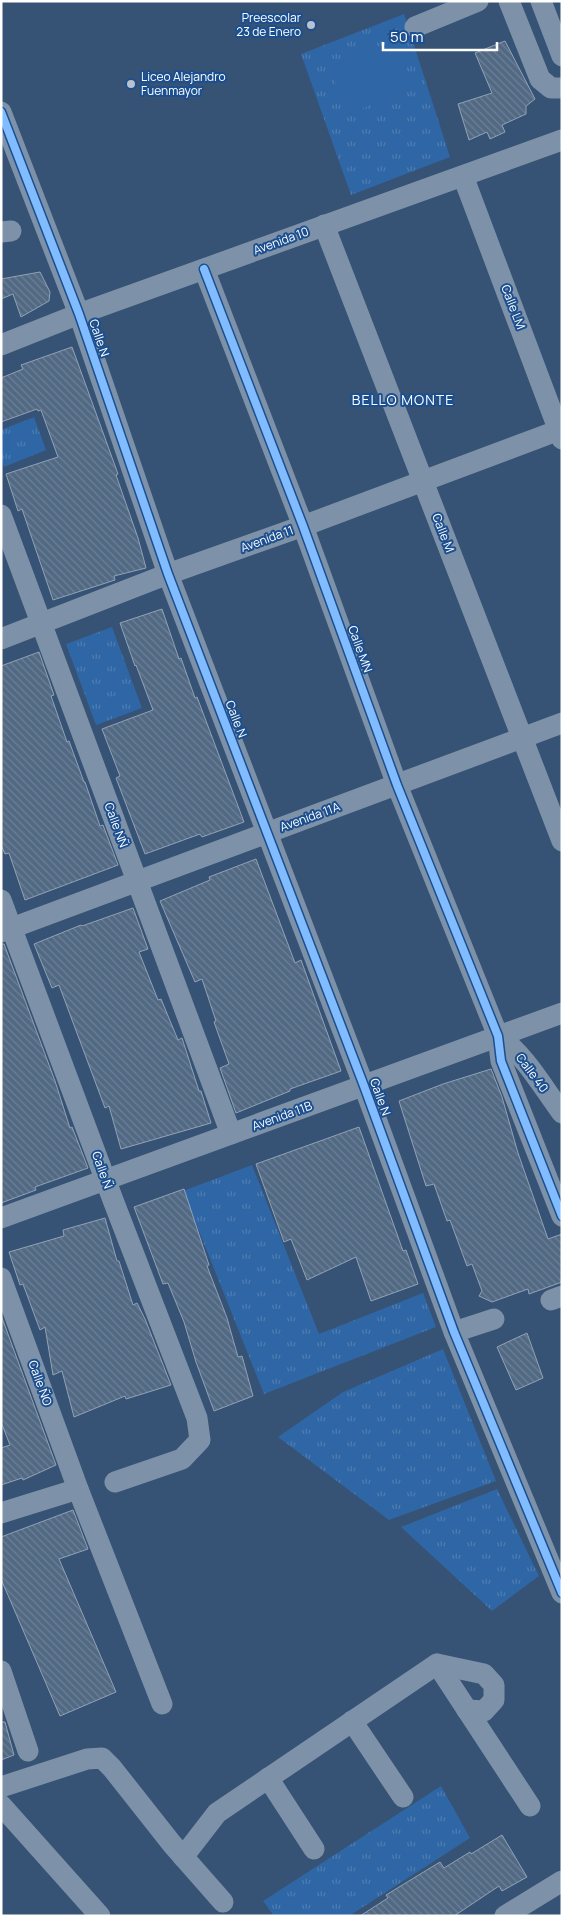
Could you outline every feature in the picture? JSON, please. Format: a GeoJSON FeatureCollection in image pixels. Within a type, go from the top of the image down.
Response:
{"type":"FeatureCollection","features":[{"type":"Feature","properties":{"kind":"street"},"geometry":{"type":"LineString","coordinates":[[415,27],[478,1]]}},
{"type":"Feature","properties":{"kind":"street"},"geometry":{"type":"LineString","coordinates":[[509,1],[540,79],[551,88],[562,88]]}},
{"type":"Feature","properties":{"kind":"street"},"geometry":{"type":"LineString","coordinates":[[541,1],[562,56]]}},
{"type":"Feature","properties":{"kind":"street","name":"Calle N"},"geometry":{"type":"LineString","coordinates":[[1,112],[79,314],[168,574],[364,1086],[454,1332],[562,1593]]}},
{"type":"Feature","properties":{"kind":"street","name":"Avenida 10"},"geometry":{"type":"LineString","coordinates":[[1,345],[79,314],[562,140]]}},
{"type":"Feature","properties":{"kind":"street","name":"Calle LM"},"geometry":{"type":"LineString","coordinates":[[463,176],[561,433]]}},
{"type":"Feature","properties":{"kind":"street","name":"Calle M"},"geometry":{"type":"LineString","coordinates":[[324,225],[562,841]]}},
{"type":"Feature","properties":{"kind":"street","name":"Calle MN"},"geometry":{"type":"LineString","coordinates":[[204,269],[303,526],[397,785],[498,1036]]}},
{"type":"Feature","properties":{"kind":"street","name":"Avenida 11"},"geometry":{"type":"LineString","coordinates":[[1,639],[168,574],[422,481],[561,433]]}},
{"type":"Feature","properties":{"kind":"street","name":"Calle NÑ"},"geometry":{"type":"LineString","coordinates":[[1,515],[231,1134]]}},
{"type":"Feature","properties":{"kind":"street","name":"Avenida 11A"},"geometry":{"type":"LineString","coordinates":[[6,930],[562,723]]}},
{"type":"Feature","properties":{"kind":"street","name":"Calle Ñ"},"geometry":{"type":"LineString","coordinates":[[1,900],[6,930],[106,1180],[197,1418],[200,1440],[182,1459],[115,1482]]}},
{"type":"Feature","properties":{"kind":"street","name":"Avenida 11B"},"geometry":{"type":"LineString","coordinates":[[1,1218],[562,1013]]}},
{"type":"Feature","properties":{"kind":"street"},"geometry":{"type":"LineString","coordinates":[[498,1036],[501,1061],[562,1216]]}},
{"type":"Feature","properties":{"kind":"street","name":"Calle 40"},"geometry":{"type":"LineString","coordinates":[[498,1036],[520,1056],[562,1112]]}},
{"type":"Feature","properties":{"kind":"street","name":"Calle ÑO"},"geometry":{"type":"LineString","coordinates":[[1,1278],[78,1489],[162,1704]]}},
{"type":"Feature","properties":{"kind":"street"},"geometry":{"type":"LineString","coordinates":[[454,1332],[494,1319]]}},
{"type":"Feature","properties":{"kind":"street"},"geometry":{"type":"LineString","coordinates":[[1,1512],[78,1489]]}},
{"type":"Feature","properties":{"kind":"street"},"geometry":{"type":"LineString","coordinates":[[437,1664],[530,1806]]}},
{"type":"Feature","properties":{"kind":"street"},"geometry":{"type":"LineString","coordinates":[[183,1857],[217,1813],[437,1664],[484,1674],[494,1685],[494,1700],[484,1711],[467,1710]]}},
{"type":"Feature","properties":{"kind":"street"},"geometry":{"type":"LineString","coordinates":[[1,1671],[28,1751]]}},
{"type":"Feature","properties":{"kind":"street"},"geometry":{"type":"LineString","coordinates":[[352,1721],[403,1797]]}},
{"type":"Feature","properties":{"kind":"street"},"geometry":{"type":"LineString","coordinates":[[1,1787],[87,1759],[102,1758],[183,1857],[223,1902]]}},
{"type":"Feature","properties":{"kind":"street"},"geometry":{"type":"LineString","coordinates":[[268,1778],[314,1849]]}},
{"type":"Feature","properties":{"kind":"street"},"geometry":{"type":"LineString","coordinates":[[1,1804],[97,1915]]}},
{"type":"Feature","properties":{"kind":"street"},"geometry":{"type":"LineString","coordinates":[[505,1916],[562,1882]]}},
{"type":"Feature","properties":{"kind":"green space"},"geometry":{"type":"Polygon","coordinates":[[[404,14],[450,157],[351,195],[301,54],[404,14]]]}},
{"type":"Feature","properties":{"kind":"green space"},"geometry":{"type":"Polygon","coordinates":[[[397,40],[411,89],[348,114],[329,66],[397,40]]]}},
{"type":"Feature","properties":{"kind":"green space"},"geometry":{"type":"Polygon","coordinates":[[[34,417],[46,450],[4,467],[1,461],[1,430],[34,417]]]}},
{"type":"Feature","properties":{"kind":"green space"},"geometry":{"type":"Polygon","coordinates":[[[112,627],[142,708],[96,725],[66,644],[112,627]]]}},
{"type":"Feature","properties":{"kind":"green space"},"geometry":{"type":"Polygon","coordinates":[[[252,1165],[319,1334],[423,1293],[436,1327],[264,1394],[183,1191],[252,1165]]]}},
{"type":"Feature","properties":{"kind":"green space"},"geometry":{"type":"Polygon","coordinates":[[[443,1349],[496,1481],[389,1520],[278,1437],[343,1392],[443,1349]]]}},
{"type":"Feature","properties":{"kind":"green space"},"geometry":{"type":"Polygon","coordinates":[[[497,1489],[539,1576],[492,1611],[401,1527],[497,1489]]]}},
{"type":"Feature","properties":{"kind":"green space"},"geometry":{"type":"Polygon","coordinates":[[[441,1786],[470,1838],[349,1916],[274,1916],[263,1901],[441,1786]]]}},
{"type":"Feature","properties":{"kind":"building"},"geometry":{"type":"Polygon","coordinates":[[[505,41],[535,99],[526,106],[526,114],[502,125],[505,132],[490,139],[487,132],[469,140],[458,104],[492,93],[475,53],[505,41]]]}},
{"type":"Feature","properties":{"kind":"building"},"geometry":{"type":"Polygon","coordinates":[[[40,272],[50,292],[49,301],[21,317],[13,294],[1,299],[1,279],[40,272]]]}},
{"type":"Feature","properties":{"kind":"building"},"geometry":{"type":"Polygon","coordinates":[[[72,347],[118,474],[116,475],[138,538],[146,568],[114,576],[115,580],[53,600],[22,509],[18,511],[6,474],[58,457],[41,410],[38,411],[37,409],[1,422],[1,378],[23,369],[21,365],[72,347]]]}},
{"type":"Feature","properties":{"kind":"building"},"geometry":{"type":"Polygon","coordinates":[[[162,609],[179,659],[181,658],[195,698],[197,697],[244,822],[202,837],[200,834],[145,854],[116,778],[120,776],[102,729],[153,710],[120,623],[162,609]]]}},
{"type":"Feature","properties":{"kind":"building"},"geometry":{"type":"Polygon","coordinates":[[[39,652],[54,695],[51,696],[67,742],[69,741],[100,826],[103,825],[118,865],[25,900],[9,853],[5,854],[1,845],[1,666],[39,652]]]}},
{"type":"Feature","properties":{"kind":"building"},"geometry":{"type":"Polygon","coordinates":[[[256,859],[295,963],[301,960],[341,1071],[290,1089],[290,1091],[236,1113],[220,1068],[229,1064],[214,1022],[216,1021],[202,979],[195,982],[160,901],[210,880],[209,877],[256,859]]]}},
{"type":"Feature","properties":{"kind":"building"},"geometry":{"type":"Polygon","coordinates":[[[133,908],[148,949],[139,952],[158,1000],[161,999],[178,1040],[182,1038],[211,1123],[121,1149],[109,1106],[105,1108],[59,985],[52,988],[34,944],[81,925],[133,908]]]}},
{"type":"Feature","properties":{"kind":"building"},"geometry":{"type":"Polygon","coordinates":[[[1,944],[4,944],[55,1081],[70,1128],[72,1127],[88,1168],[35,1187],[36,1190],[1,1203],[1,944]]]}},
{"type":"Feature","properties":{"kind":"building"},"geometry":{"type":"Polygon","coordinates":[[[491,1069],[502,1097],[518,1153],[548,1239],[562,1234],[562,1282],[529,1294],[528,1289],[492,1302],[479,1296],[482,1291],[472,1264],[467,1266],[450,1220],[447,1221],[434,1184],[426,1186],[399,1101],[443,1084],[491,1069]]]}},
{"type":"Feature","properties":{"kind":"building"},"geometry":{"type":"Polygon","coordinates":[[[359,1127],[403,1251],[406,1250],[418,1284],[371,1301],[356,1257],[307,1280],[291,1239],[284,1242],[256,1164],[359,1127]]]}},
{"type":"Feature","properties":{"kind":"building"},"geometry":{"type":"Polygon","coordinates":[[[184,1189],[209,1265],[207,1266],[227,1318],[238,1357],[242,1356],[253,1396],[214,1411],[184,1322],[168,1283],[163,1284],[134,1207],[184,1189]]]}},
{"type":"Feature","properties":{"kind":"building"},"geometry":{"type":"Polygon","coordinates":[[[105,1218],[117,1261],[119,1261],[133,1305],[137,1303],[145,1319],[171,1385],[126,1399],[125,1396],[74,1417],[62,1371],[53,1375],[45,1327],[40,1330],[23,1284],[20,1285],[9,1252],[64,1236],[63,1230],[105,1218]]]}},
{"type":"Feature","properties":{"kind":"building"},"geometry":{"type":"Polygon","coordinates":[[[1,1315],[56,1465],[23,1480],[22,1478],[1,1485],[1,1448],[10,1445],[1,1422],[1,1315]]]}},
{"type":"Feature","properties":{"kind":"building"},"geometry":{"type":"Polygon","coordinates":[[[527,1333],[543,1378],[516,1390],[497,1347],[527,1333]]]}},
{"type":"Feature","properties":{"kind":"building"},"geometry":{"type":"Polygon","coordinates":[[[73,1510],[88,1549],[59,1559],[116,1692],[60,1716],[1,1579],[1,1537],[73,1510]]]}},
{"type":"Feature","properties":{"kind":"building"},"geometry":{"type":"Polygon","coordinates":[[[1,1722],[5,1722],[14,1755],[1,1760],[1,1722]]]}},
{"type":"Feature","properties":{"kind":"building"},"geometry":{"type":"Polygon","coordinates":[[[502,1835],[527,1877],[502,1891],[499,1886],[454,1916],[360,1916],[388,1898],[386,1895],[440,1862],[444,1868],[502,1835]]]}},
{"type":"Feature","properties":{"kind":"cycle path"},"geometry":{"type":"LineString","coordinates":[[1,112],[79,314],[168,574],[364,1086],[454,1332],[562,1593]]}},
{"type":"Feature","properties":{"kind":"cycle path"},"geometry":{"type":"LineString","coordinates":[[204,269],[303,526],[397,785],[498,1036],[501,1061],[562,1216]]}},
{"type":"Feature","properties":{"kind":"place","name":"Preescolar 23 de Enero"},"geometry":{"type":"Point","coordinates":[311,25]}},
{"type":"Feature","properties":{"kind":"place","name":"Liceo Alejandro Fuenmayor"},"geometry":{"type":"Point","coordinates":[131,84]}},
{"type":"Feature","properties":{"kind":"district","name":"BELLO MONTE"},"geometry":{"type":"Point","coordinates":[403,400]}}]}
